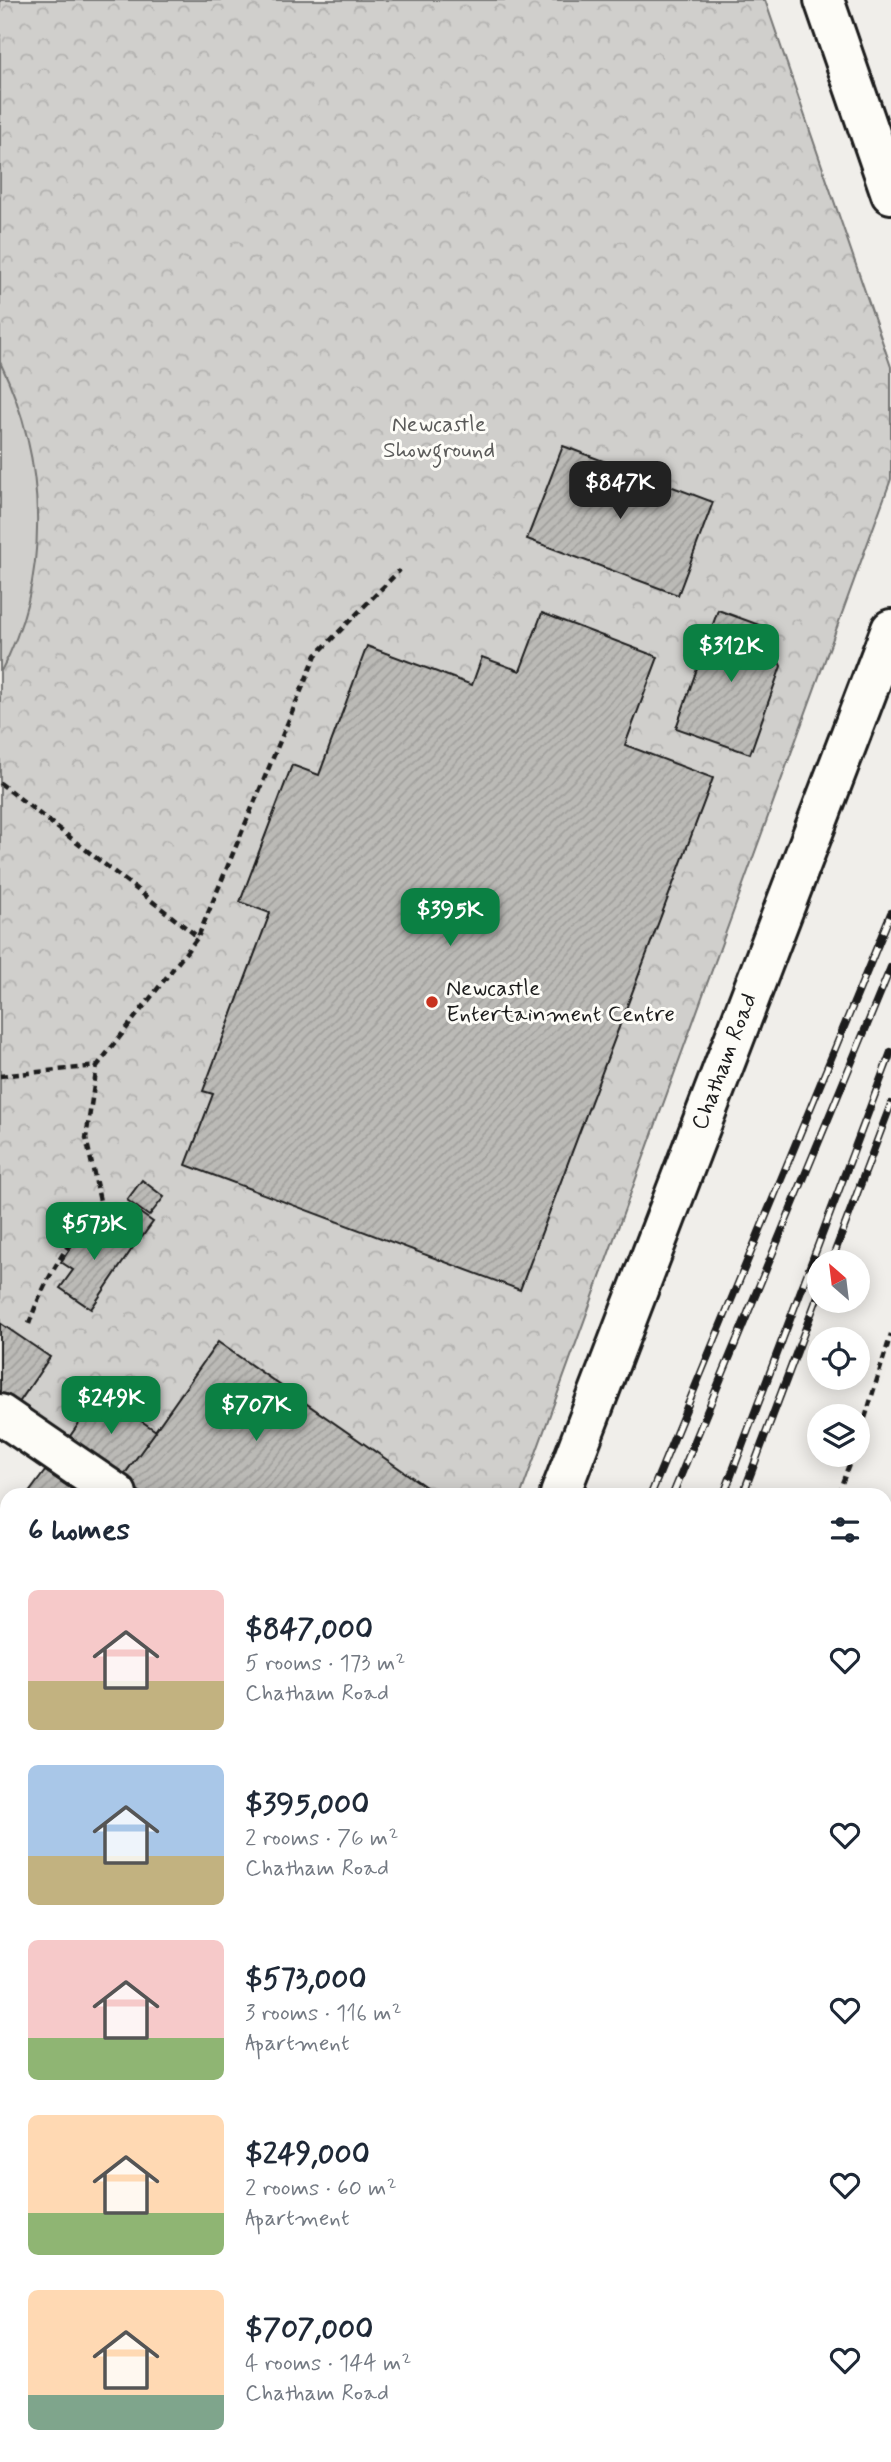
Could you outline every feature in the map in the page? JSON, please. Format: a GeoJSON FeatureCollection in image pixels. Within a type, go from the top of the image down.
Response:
{"type":"FeatureCollection","features":[{"type":"Feature","properties":{"kind":"street"},"geometry":{"type":"LineString","coordinates":[[824,0],[891,194]]}},
{"type":"Feature","properties":{"kind":"street","name":"Chatham Road"},"geometry":{"type":"LineString","coordinates":[[562,1488],[891,629]]}},
{"type":"Feature","properties":{"kind":"street"},"geometry":{"type":"LineString","coordinates":[[0,1414],[108,1488]]}},
{"type":"Feature","properties":{"kind":"path"},"geometry":{"type":"LineString","coordinates":[[29,1324],[41,1287],[60,1254],[100,1201],[86,1138],[97,1066],[198,937],[316,654],[400,570]]}},
{"type":"Feature","properties":{"kind":"path"},"geometry":{"type":"LineString","coordinates":[[0,783],[198,937]]}},
{"type":"Feature","properties":{"kind":"path"},"geometry":{"type":"LineString","coordinates":[[0,1076],[97,1066]]}},
{"type":"Feature","properties":{"kind":"path"},"geometry":{"type":"LineString","coordinates":[[869,1404],[891,1334]]}},
{"type":"Feature","properties":{"kind":"path"},"geometry":{"type":"LineString","coordinates":[[840,1488],[848,1467]]}},
{"type":"Feature","properties":{"kind":"green space","name":"Newcastle Showground"},"geometry":{"type":"Polygon","coordinates":[[[0,0],[765,0],[891,367],[891,479],[523,1488],[123,1488],[0,1404],[0,0]]]}},
{"type":"Feature","properties":{"kind":"green space"},"geometry":{"type":"Polygon","coordinates":[[[0,362],[16,399],[27,438],[37,518],[29,598],[17,636],[0,673],[0,362]]]}},
{"type":"Feature","properties":{"kind":"building"},"geometry":{"type":"Polygon","coordinates":[[[563,446],[713,502],[678,595],[527,539],[563,446]]]}},
{"type":"Feature","properties":{"kind":"building"},"geometry":{"type":"Polygon","coordinates":[[[718,610],[762,626],[781,666],[750,754],[676,728],[718,610]]]}},
{"type":"Feature","properties":{"kind":"building","name":"Newcastle Entertainment Centre"},"geometry":{"type":"Polygon","coordinates":[[[542,613],[658,657],[625,745],[713,778],[520,1290],[186,1165],[213,1094],[203,1091],[270,913],[240,902],[292,765],[319,775],[367,646],[472,685],[482,657],[520,671],[542,613]]]}},
{"type":"Feature","properties":{"kind":"building"},"geometry":{"type":"Polygon","coordinates":[[[142,1180],[164,1197],[149,1216],[127,1200],[142,1180]]]}},
{"type":"Feature","properties":{"kind":"building"},"geometry":{"type":"Polygon","coordinates":[[[140,1213],[153,1222],[142,1237],[129,1228],[140,1213]]]}},
{"type":"Feature","properties":{"kind":"building"},"geometry":{"type":"Polygon","coordinates":[[[92,1216],[134,1246],[91,1309],[60,1288],[73,1270],[61,1262],[92,1216]]]}},
{"type":"Feature","properties":{"kind":"building"},"geometry":{"type":"Polygon","coordinates":[[[0,1323],[50,1357],[18,1404],[0,1392],[0,1323]]]}},
{"type":"Feature","properties":{"kind":"building"},"geometry":{"type":"Polygon","coordinates":[[[218,1342],[427,1488],[134,1488],[121,1479],[218,1342]]]}},
{"type":"Feature","properties":{"kind":"building"},"geometry":{"type":"Polygon","coordinates":[[[100,1393],[156,1431],[121,1479],[66,1442],[100,1393]]]}},
{"type":"Feature","properties":{"kind":"building"},"geometry":{"type":"Polygon","coordinates":[[[45,1471],[70,1488],[32,1488],[45,1471]]]}},
{"type":"Feature","properties":{"kind":"railway"},"geometry":{"type":"LineString","coordinates":[[653,1488],[891,913]]}},
{"type":"Feature","properties":{"kind":"railway"},"geometry":{"type":"LineString","coordinates":[[675,1488],[891,967]]}},
{"type":"Feature","properties":{"kind":"railway"},"geometry":{"type":"LineString","coordinates":[[726,1488],[891,1052]]}},
{"type":"Feature","properties":{"kind":"railway"},"geometry":{"type":"LineString","coordinates":[[836,1250],[891,1104]]}},
{"type":"Feature","properties":{"kind":"railway"},"geometry":{"type":"LineString","coordinates":[[745,1488],[811,1313]]}},
{"type":"Feature","properties":{"kind":"place","name":"Newcastle Entertainment Centre"},"geometry":{"type":"Point","coordinates":[432,1002]}}]}
